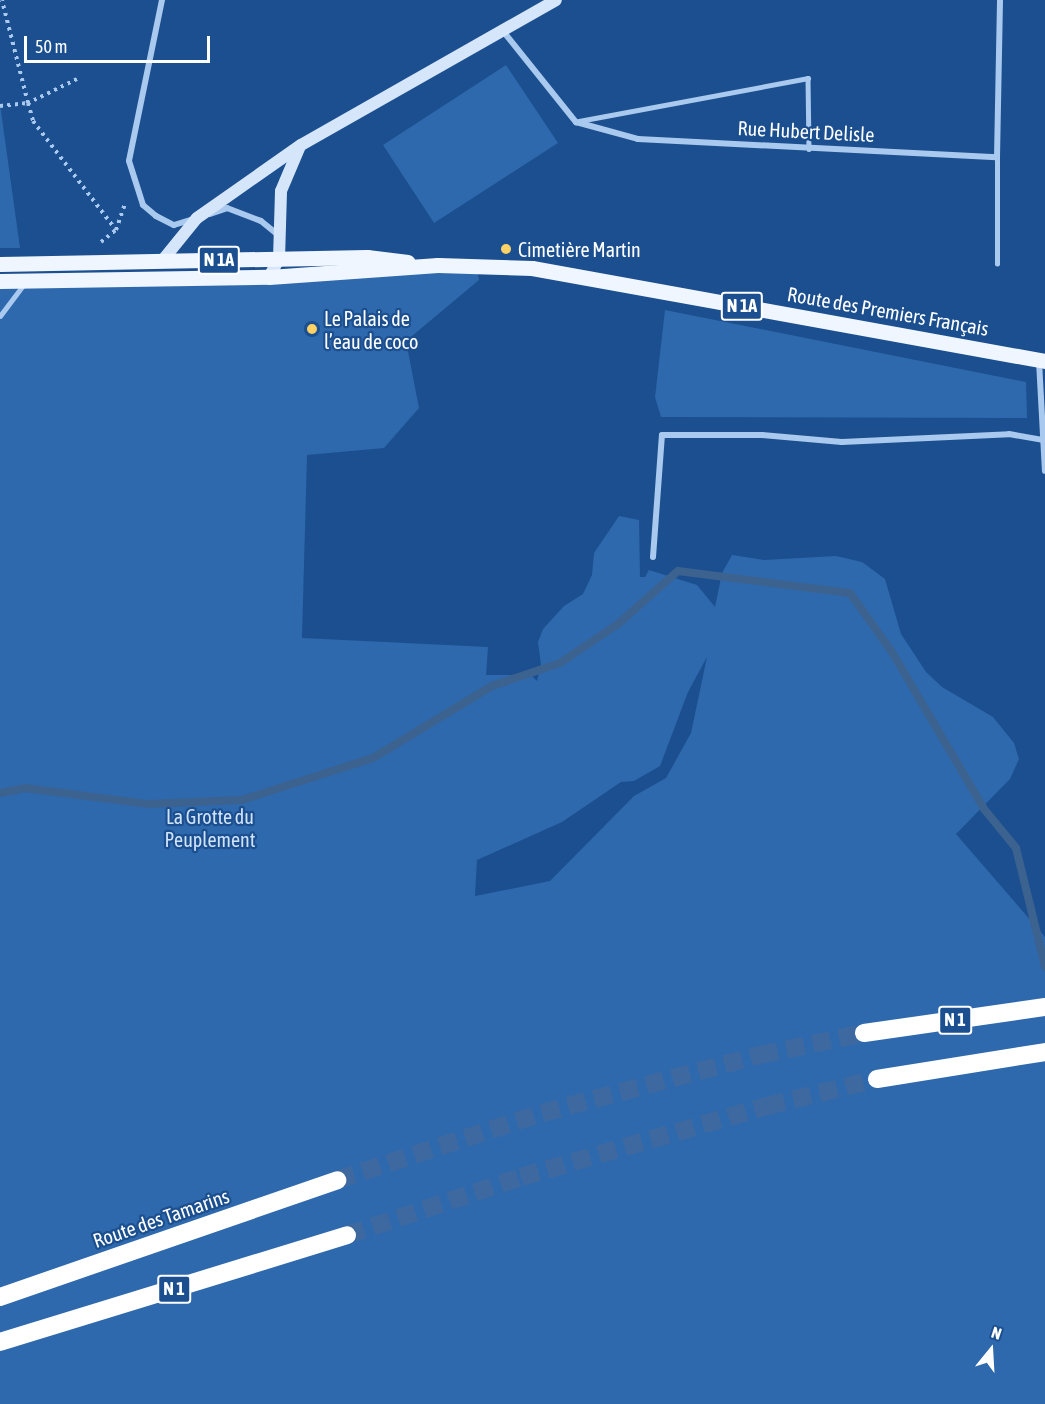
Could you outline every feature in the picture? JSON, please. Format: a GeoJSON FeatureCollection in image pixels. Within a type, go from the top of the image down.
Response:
{"type":"FeatureCollection","features":[{"type":"Feature","properties":{"kind":"highway","name":"N 1"},"geometry":{"type":"LineString","coordinates":[[864,1033],[1045,1007]]}},
{"type":"Feature","properties":{"kind":"highway","name":"N 1"},"geometry":{"type":"LineString","coordinates":[[877,1079],[1045,1052]]}},
{"type":"Feature","properties":{"kind":"highway","name":"Route des Tamarins"},"geometry":{"type":"LineString","coordinates":[[0,1297],[337,1180]]}},
{"type":"Feature","properties":{"kind":"highway","name":"N 1"},"geometry":{"type":"LineString","coordinates":[[0,1342],[347,1235]]}},
{"type":"Feature","properties":{"kind":"main road"},"geometry":{"type":"LineString","coordinates":[[162,261],[197,218],[301,145],[556,0]]}},
{"type":"Feature","properties":{"kind":"main road"},"geometry":{"type":"LineString","coordinates":[[269,277],[279,259],[282,237],[281,192],[301,145]]}},
{"type":"Feature","properties":{"kind":"main road","name":"Route des Premiers Français"},"geometry":{"type":"LineString","coordinates":[[0,264],[367,257],[438,265],[532,268],[1042,361]]}},
{"type":"Feature","properties":{"kind":"main road","name":"Route des Premiers Français"},"geometry":{"type":"LineString","coordinates":[[0,281],[269,277],[438,265]]}},
{"type":"Feature","properties":{"kind":"street"},"geometry":{"type":"LineString","coordinates":[[162,0],[129,161],[143,205],[156,216],[174,225],[227,208],[261,222],[282,237]]}},
{"type":"Feature","properties":{"kind":"street"},"geometry":{"type":"LineString","coordinates":[[997,157],[1000,0]]}},
{"type":"Feature","properties":{"kind":"street"},"geometry":{"type":"LineString","coordinates":[[503,30],[576,122]]}},
{"type":"Feature","properties":{"kind":"street","name":"Rue Hubert Delisle"},"geometry":{"type":"LineString","coordinates":[[576,122],[638,139],[997,157]]}},
{"type":"Feature","properties":{"kind":"street"},"geometry":{"type":"LineString","coordinates":[[1042,361],[1042,440],[1045,471]]}},
{"type":"Feature","properties":{"kind":"street"},"geometry":{"type":"LineString","coordinates":[[653,557],[662,435],[762,435],[842,442],[1009,434],[1042,440]]}},
{"type":"Feature","properties":{"kind":"lane"},"geometry":{"type":"LineString","coordinates":[[576,122],[808,78],[809,149]]}},
{"type":"Feature","properties":{"kind":"lane"},"geometry":{"type":"LineString","coordinates":[[997,157],[997,264]]}},
{"type":"Feature","properties":{"kind":"lane"},"geometry":{"type":"LineString","coordinates":[[0,316],[27,280]]}},
{"type":"Feature","properties":{"kind":"path"},"geometry":{"type":"LineString","coordinates":[[2,0],[33,121],[116,230]]}},
{"type":"Feature","properties":{"kind":"path"},"geometry":{"type":"LineString","coordinates":[[0,106],[28,103],[77,79]]}},
{"type":"Feature","properties":{"kind":"path"},"geometry":{"type":"LineString","coordinates":[[90,245],[116,230],[125,209],[123,188],[134,179]]}},
{"type":"Feature","properties":{"kind":"green space"},"geometry":{"type":"Polygon","coordinates":[[[506,65],[558,143],[434,223],[383,145],[506,65]]]}},
{"type":"Feature","properties":{"kind":"green space"},"geometry":{"type":"Polygon","coordinates":[[[0,104],[20,248],[0,248],[0,104]]]}},
{"type":"Feature","properties":{"kind":"green space","name":"La Grotte du Peuplement"},"geometry":{"type":"Polygon","coordinates":[[[476,265],[479,280],[406,341],[419,408],[384,448],[307,455],[302,638],[488,647],[486,675],[531,675],[537,681],[541,665],[538,642],[543,629],[564,606],[583,594],[592,575],[594,553],[619,516],[639,520],[640,577],[645,577],[649,570],[697,585],[715,607],[722,573],[732,555],[764,560],[836,556],[862,562],[885,579],[901,634],[926,672],[942,687],[993,717],[1014,743],[1019,759],[1010,779],[956,834],[1045,937],[1045,1404],[0,1404],[0,281],[476,265]],[[707,657],[688,692],[660,766],[634,781],[621,782],[562,822],[477,860],[475,896],[550,881],[634,796],[666,778],[691,733],[707,657]]]}},
{"type":"Feature","properties":{"kind":"green space"},"geometry":{"type":"Polygon","coordinates":[[[665,310],[1026,382],[1027,418],[661,417],[655,397],[665,310]]]}},
{"type":"Feature","properties":{"kind":"waterway"},"geometry":{"type":"LineString","coordinates":[[0,793],[25,788],[149,804],[242,800],[373,758],[492,686],[560,663],[618,624],[678,571],[850,593],[892,652],[984,809],[1016,848],[1045,966]]}},
{"type":"Feature","properties":{"kind":"tunnel"},"geometry":{"type":"LineString","coordinates":[[337,1180],[542,1113],[760,1055],[864,1033]]}},
{"type":"Feature","properties":{"kind":"tunnel"},"geometry":{"type":"LineString","coordinates":[[347,1235],[521,1177],[767,1106],[877,1079]]}},
{"type":"Feature","properties":{"kind":"place","name":"Cimetière Martin"},"geometry":{"type":"Point","coordinates":[506,249]}},
{"type":"Feature","properties":{"kind":"place","name":"Le Palais de l’eau de coco"},"geometry":{"type":"Point","coordinates":[312,329]}}]}
